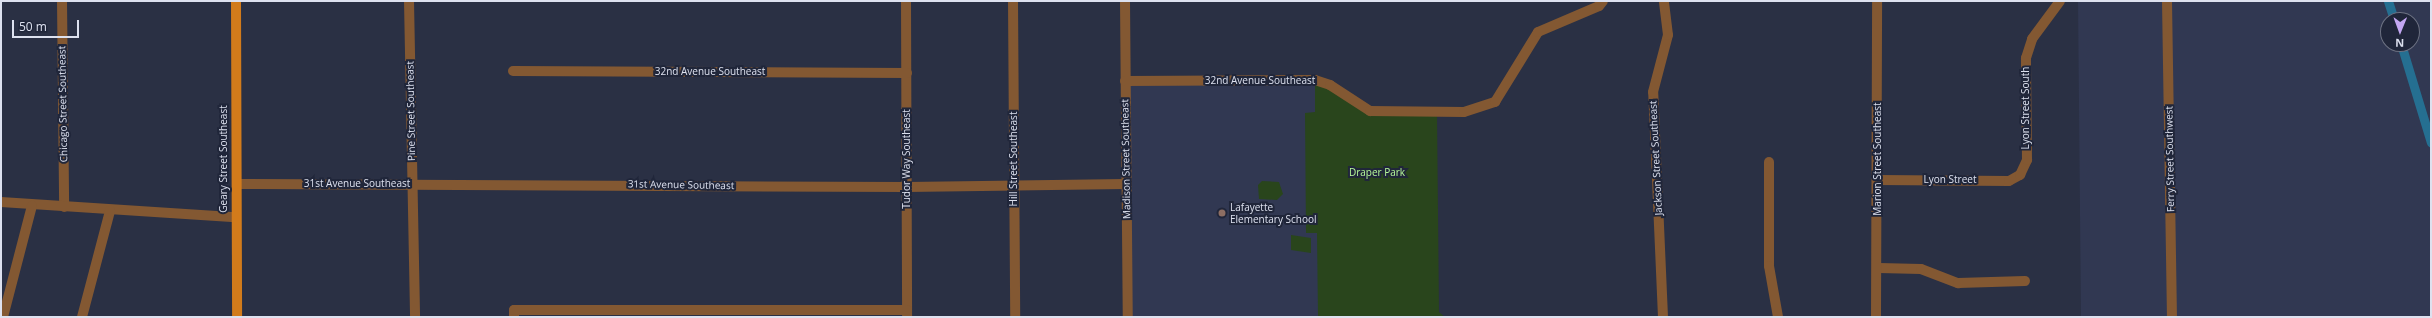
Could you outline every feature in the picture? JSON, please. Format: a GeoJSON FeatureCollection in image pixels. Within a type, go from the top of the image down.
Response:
{"type":"FeatureCollection","features":[{"type":"Feature","properties":{"kind":"main road","name":"Geary Street Southeast"},"geometry":{"type":"LineString","coordinates":[[236,1],[237,317]]}},
{"type":"Feature","properties":{"kind":"street","name":"Chicago Street Southeast"},"geometry":{"type":"LineString","coordinates":[[62,1],[64,207]]}},
{"type":"Feature","properties":{"kind":"street","name":"Pine Street Southeast"},"geometry":{"type":"LineString","coordinates":[[409,1],[415,317]]}},
{"type":"Feature","properties":{"kind":"street","name":"Tudor Way Southeast"},"geometry":{"type":"LineString","coordinates":[[906,1],[908,314]]}},
{"type":"Feature","properties":{"kind":"street","name":"Hill Street Southeast"},"geometry":{"type":"LineString","coordinates":[[1013,1],[1015,317]]}},
{"type":"Feature","properties":{"kind":"street","name":"Madison Street Southeast"},"geometry":{"type":"LineString","coordinates":[[1126,1],[1125,81],[1128,317]]}},
{"type":"Feature","properties":{"kind":"street","name":"32nd Avenue Southeast"},"geometry":{"type":"LineString","coordinates":[[1125,81],[1315,80],[1330,85],[1370,111],[1464,112],[1495,102],[1538,32],[1599,6],[1603,1]]}},
{"type":"Feature","properties":{"kind":"street","name":"Jackson Street Southeast"},"geometry":{"type":"LineString","coordinates":[[1663,317],[1653,92],[1668,35],[1664,1]]}},
{"type":"Feature","properties":{"kind":"street","name":"Marion Street Southeast"},"geometry":{"type":"LineString","coordinates":[[1876,317],[1878,268],[1877,1]]}},
{"type":"Feature","properties":{"kind":"street","name":"Lyon Street South"},"geometry":{"type":"LineString","coordinates":[[2020,175],[2027,160],[2026,58],[2032,40],[2060,1]]}},
{"type":"Feature","properties":{"kind":"street","name":"Ferry Street Southwest"},"geometry":{"type":"LineString","coordinates":[[2167,1],[2172,317]]}},
{"type":"Feature","properties":{"kind":"street","name":"32nd Avenue Southeast"},"geometry":{"type":"LineString","coordinates":[[513,70],[907,73]]}},
{"type":"Feature","properties":{"kind":"street"},"geometry":{"type":"LineString","coordinates":[[1769,162],[1769,266],[1778,317]]}},
{"type":"Feature","properties":{"kind":"street","name":"Lyon Street"},"geometry":{"type":"LineString","coordinates":[[1878,180],[2009,181],[2020,175]]}},
{"type":"Feature","properties":{"kind":"street","name":"31st Avenue Southeast"},"geometry":{"type":"LineString","coordinates":[[237,184],[907,187],[1014,184],[1126,184]]}},
{"type":"Feature","properties":{"kind":"street"},"geometry":{"type":"LineString","coordinates":[[1,202],[32,206],[236,218]]}},
{"type":"Feature","properties":{"kind":"street"},"geometry":{"type":"LineString","coordinates":[[3,317],[32,206]]}},
{"type":"Feature","properties":{"kind":"street"},"geometry":{"type":"LineString","coordinates":[[82,317],[110,211]]}},
{"type":"Feature","properties":{"kind":"street"},"geometry":{"type":"LineString","coordinates":[[1878,268],[1921,269],[1958,283],[2025,281]]}},
{"type":"Feature","properties":{"kind":"street"},"geometry":{"type":"LineString","coordinates":[[514,313],[908,314]]}},
{"type":"Feature","properties":{"kind":"shaded area"},"geometry":{"type":"Polygon","coordinates":[[[2078,1],[2431,1],[2431,317],[2081,317],[2078,1]]]}},
{"type":"Feature","properties":{"kind":"shaded area","name":"Lafayette Elementary School"},"geometry":{"type":"Polygon","coordinates":[[[1315,80],[1319,317],[1129,317],[1125,83],[1315,80]]]}},
{"type":"Feature","properties":{"kind":"green space","name":"Draper Park"},"geometry":{"type":"Polygon","coordinates":[[[1315,80],[1370,111],[1437,112],[1439,312],[1445,317],[1318,317],[1317,233],[1306,233],[1305,113],[1315,112],[1315,80]]]}},
{"type":"Feature","properties":{"kind":"green space"},"geometry":{"type":"Polygon","coordinates":[[[1262,181],[1279,182],[1283,194],[1277,200],[1259,199],[1258,185],[1262,181]]]}},
{"type":"Feature","properties":{"kind":"green space"},"geometry":{"type":"Polygon","coordinates":[[[1291,235],[1311,238],[1311,253],[1291,250],[1291,235]]]}},
{"type":"Feature","properties":{"kind":"waterway"},"geometry":{"type":"LineString","coordinates":[[2388,1],[2391,12]]}},
{"type":"Feature","properties":{"kind":"waterway"},"geometry":{"type":"LineString","coordinates":[[2403,52],[2431,143]]}},
{"type":"Feature","properties":{"kind":"place","name":"Lafayette Elementary School"},"geometry":{"type":"Point","coordinates":[1222,213]}}]}
